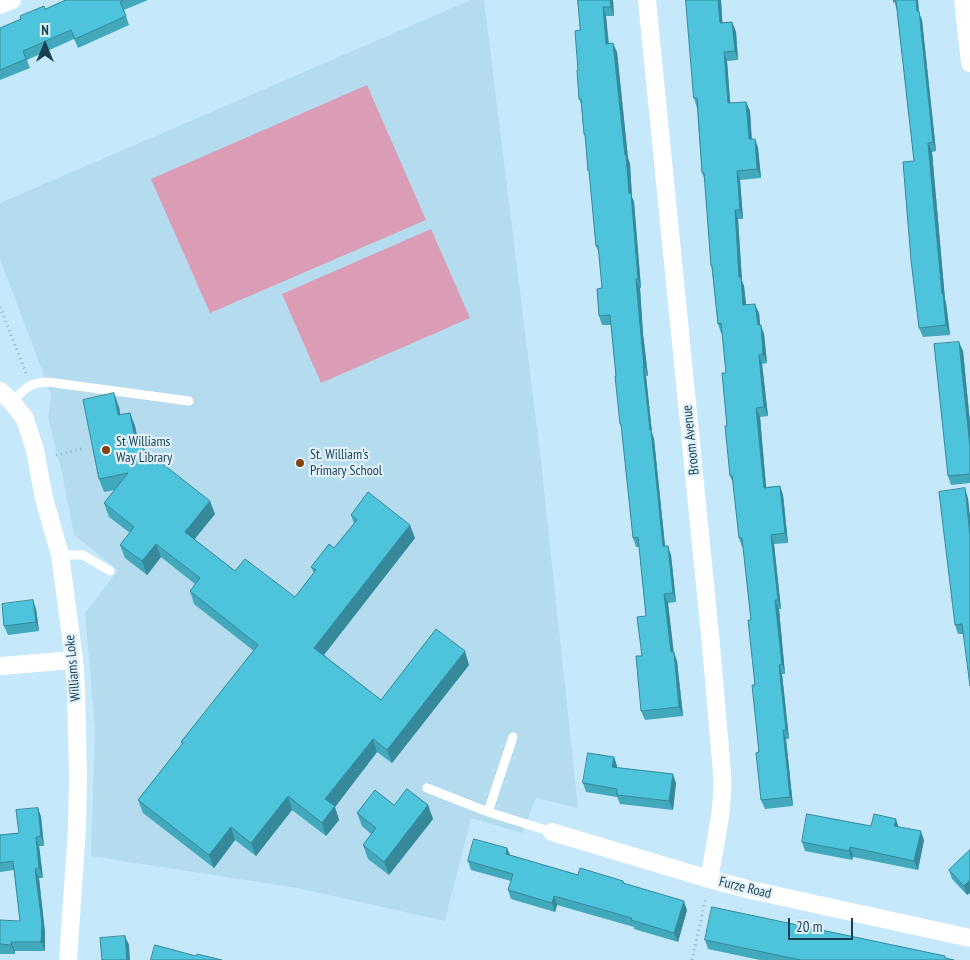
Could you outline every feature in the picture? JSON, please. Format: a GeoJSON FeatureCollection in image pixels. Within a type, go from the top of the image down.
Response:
{"type":"FeatureCollection","features":[{"type":"Feature","properties":{"kind":"street"},"geometry":{"type":"LineString","coordinates":[[0,5],[12,0]]}},
{"type":"Feature","properties":{"kind":"street","name":"Broom Avenue"},"geometry":{"type":"LineString","coordinates":[[647,0],[722,772],[721,804],[709,879]]}},
{"type":"Feature","properties":{"kind":"street"},"geometry":{"type":"LineString","coordinates":[[963,0],[970,63]]}},
{"type":"Feature","properties":{"kind":"street","name":"Williams Loke"},"geometry":{"type":"LineString","coordinates":[[6,396],[25,419],[37,459],[44,498],[60,555],[74,660],[77,728],[77,829],[68,960]]}},
{"type":"Feature","properties":{"kind":"street"},"geometry":{"type":"LineString","coordinates":[[0,666],[74,660]]}},
{"type":"Feature","properties":{"kind":"street","name":"Furze Road"},"geometry":{"type":"LineString","coordinates":[[552,832],[751,890],[970,938]]}},
{"type":"Feature","properties":{"kind":"lane"},"geometry":{"type":"LineString","coordinates":[[6,396],[36,383],[48,382],[189,401]]}},
{"type":"Feature","properties":{"kind":"lane"},"geometry":{"type":"LineString","coordinates":[[60,555],[83,555],[110,571]]}},
{"type":"Feature","properties":{"kind":"lane"},"geometry":{"type":"LineString","coordinates":[[488,812],[513,737]]}},
{"type":"Feature","properties":{"kind":"lane"},"geometry":{"type":"LineString","coordinates":[[427,788],[488,812],[552,832]]}},
{"type":"Feature","properties":{"kind":"path"},"geometry":{"type":"LineString","coordinates":[[0,307],[31,385]]}},
{"type":"Feature","properties":{"kind":"path"},"geometry":{"type":"LineString","coordinates":[[37,459],[84,448]]}},
{"type":"Feature","properties":{"kind":"path"},"geometry":{"type":"LineString","coordinates":[[692,960],[709,879]]}},
{"type":"Feature","properties":{"kind":"shaded area","name":"St. William's Primary School"},"geometry":{"type":"Polygon","coordinates":[[[471,0],[484,0],[540,453],[578,808],[536,798],[522,833],[471,818],[445,921],[297,888],[91,856],[95,728],[85,613],[118,570],[74,535],[62,473],[48,418],[51,394],[0,259],[0,203],[471,0]]]}},
{"type":"Feature","properties":{"kind":"shaded area"},"geometry":{"type":"Polygon","coordinates":[[[367,85],[426,220],[210,313],[151,179],[367,85]]]}},
{"type":"Feature","properties":{"kind":"shaded area"},"geometry":{"type":"Polygon","coordinates":[[[431,229],[470,318],[321,383],[282,294],[431,229]]]}},
{"type":"Feature","properties":{"kind":"building"},"geometry":{"type":"Polygon","coordinates":[[[66,0],[123,0],[120,2],[126,16],[75,39],[71,30],[23,51],[26,59],[0,70],[0,28],[21,19],[20,16],[44,6],[45,9],[66,0]]]}},
{"type":"Feature","properties":{"kind":"building"},"geometry":{"type":"Polygon","coordinates":[[[578,0],[610,0],[611,7],[603,7],[606,44],[613,43],[629,193],[631,193],[643,367],[663,546],[668,546],[673,593],[664,594],[671,652],[674,652],[679,707],[641,711],[636,656],[642,656],[637,617],[646,616],[638,537],[633,538],[610,315],[599,316],[597,289],[602,288],[577,70],[575,31],[580,30],[578,0]]]}},
{"type":"Feature","properties":{"kind":"building"},"geometry":{"type":"Polygon","coordinates":[[[686,0],[718,0],[720,23],[732,22],[735,51],[724,52],[728,103],[746,102],[749,139],[755,139],[757,169],[737,171],[740,210],[735,210],[739,277],[741,277],[743,305],[755,304],[758,325],[761,325],[763,354],[759,355],[764,407],[756,408],[764,488],[780,486],[785,533],[771,535],[778,600],[775,600],[782,664],[779,665],[786,730],[783,730],[790,797],[761,800],[756,753],[759,752],[752,685],[755,685],[748,620],[751,620],[742,538],[739,538],[732,475],[730,476],[722,373],[726,373],[721,323],[718,324],[711,266],[697,98],[694,98],[686,0]]]}},
{"type":"Feature","properties":{"kind":"building"},"geometry":{"type":"Polygon","coordinates":[[[894,0],[916,0],[917,11],[919,11],[933,142],[928,143],[946,325],[919,328],[903,162],[914,161],[896,1],[894,2],[894,0]]]}},
{"type":"Feature","properties":{"kind":"building"},"geometry":{"type":"Polygon","coordinates":[[[959,342],[970,447],[970,474],[948,476],[934,344],[959,342]]]}},
{"type":"Feature","properties":{"kind":"building"},"geometry":{"type":"Polygon","coordinates":[[[114,393],[118,415],[130,413],[136,443],[210,501],[185,532],[235,571],[245,559],[295,597],[316,570],[311,567],[329,544],[334,548],[357,520],[351,515],[368,492],[410,525],[314,648],[381,700],[436,629],[465,651],[387,750],[373,739],[325,799],[335,806],[322,823],[288,796],[251,843],[231,827],[209,855],[138,800],[183,743],[181,742],[258,645],[190,591],[200,578],[156,544],[142,561],[120,545],[134,527],[104,503],[128,473],[99,479],[83,400],[114,393]]]}},
{"type":"Feature","properties":{"kind":"building"},"geometry":{"type":"Polygon","coordinates":[[[965,488],[970,536],[970,686],[962,624],[955,625],[939,492],[965,488]]]}},
{"type":"Feature","properties":{"kind":"building"},"geometry":{"type":"Polygon","coordinates":[[[33,600],[36,622],[4,626],[2,604],[33,600]]]}},
{"type":"Feature","properties":{"kind":"building"},"geometry":{"type":"Polygon","coordinates":[[[588,753],[614,757],[612,767],[673,774],[669,801],[617,795],[617,789],[583,783],[588,753]]]}},
{"type":"Feature","properties":{"kind":"building"},"geometry":{"type":"Polygon","coordinates":[[[407,789],[428,805],[384,862],[363,845],[376,828],[357,813],[375,790],[394,805],[407,789]]]}},
{"type":"Feature","properties":{"kind":"building"},"geometry":{"type":"Polygon","coordinates":[[[38,808],[41,836],[36,837],[39,868],[35,869],[42,924],[41,942],[11,942],[11,945],[0,944],[0,920],[20,921],[13,861],[0,863],[0,835],[19,833],[16,810],[38,808]]]}},
{"type":"Feature","properties":{"kind":"building"},"geometry":{"type":"Polygon","coordinates":[[[807,814],[871,826],[874,814],[896,819],[894,826],[921,831],[914,861],[850,847],[849,851],[802,842],[807,814]]]}},
{"type":"Feature","properties":{"kind":"building"},"geometry":{"type":"Polygon","coordinates":[[[474,839],[507,848],[506,854],[578,875],[580,868],[684,901],[674,933],[631,920],[632,918],[554,896],[552,903],[508,890],[513,874],[468,861],[474,839]]]}},
{"type":"Feature","properties":{"kind":"building"},"geometry":{"type":"Polygon","coordinates":[[[970,850],[970,880],[964,886],[949,870],[970,850]]]}},
{"type":"Feature","properties":{"kind":"building"},"geometry":{"type":"Polygon","coordinates":[[[712,907],[945,956],[945,958],[954,960],[801,960],[705,940],[712,907]]]}},
{"type":"Feature","properties":{"kind":"building"},"geometry":{"type":"Polygon","coordinates":[[[125,936],[127,960],[102,960],[100,938],[125,936]]]}},
{"type":"Feature","properties":{"kind":"building"},"geometry":{"type":"Polygon","coordinates":[[[155,945],[196,956],[197,954],[222,960],[151,960],[155,945]]]}},
{"type":"Feature","properties":{"kind":"place","name":"St Williams Way Library"},"geometry":{"type":"Point","coordinates":[106,450]}},
{"type":"Feature","properties":{"kind":"place","name":"St. William's Primary School"},"geometry":{"type":"Point","coordinates":[300,463]}}]}
